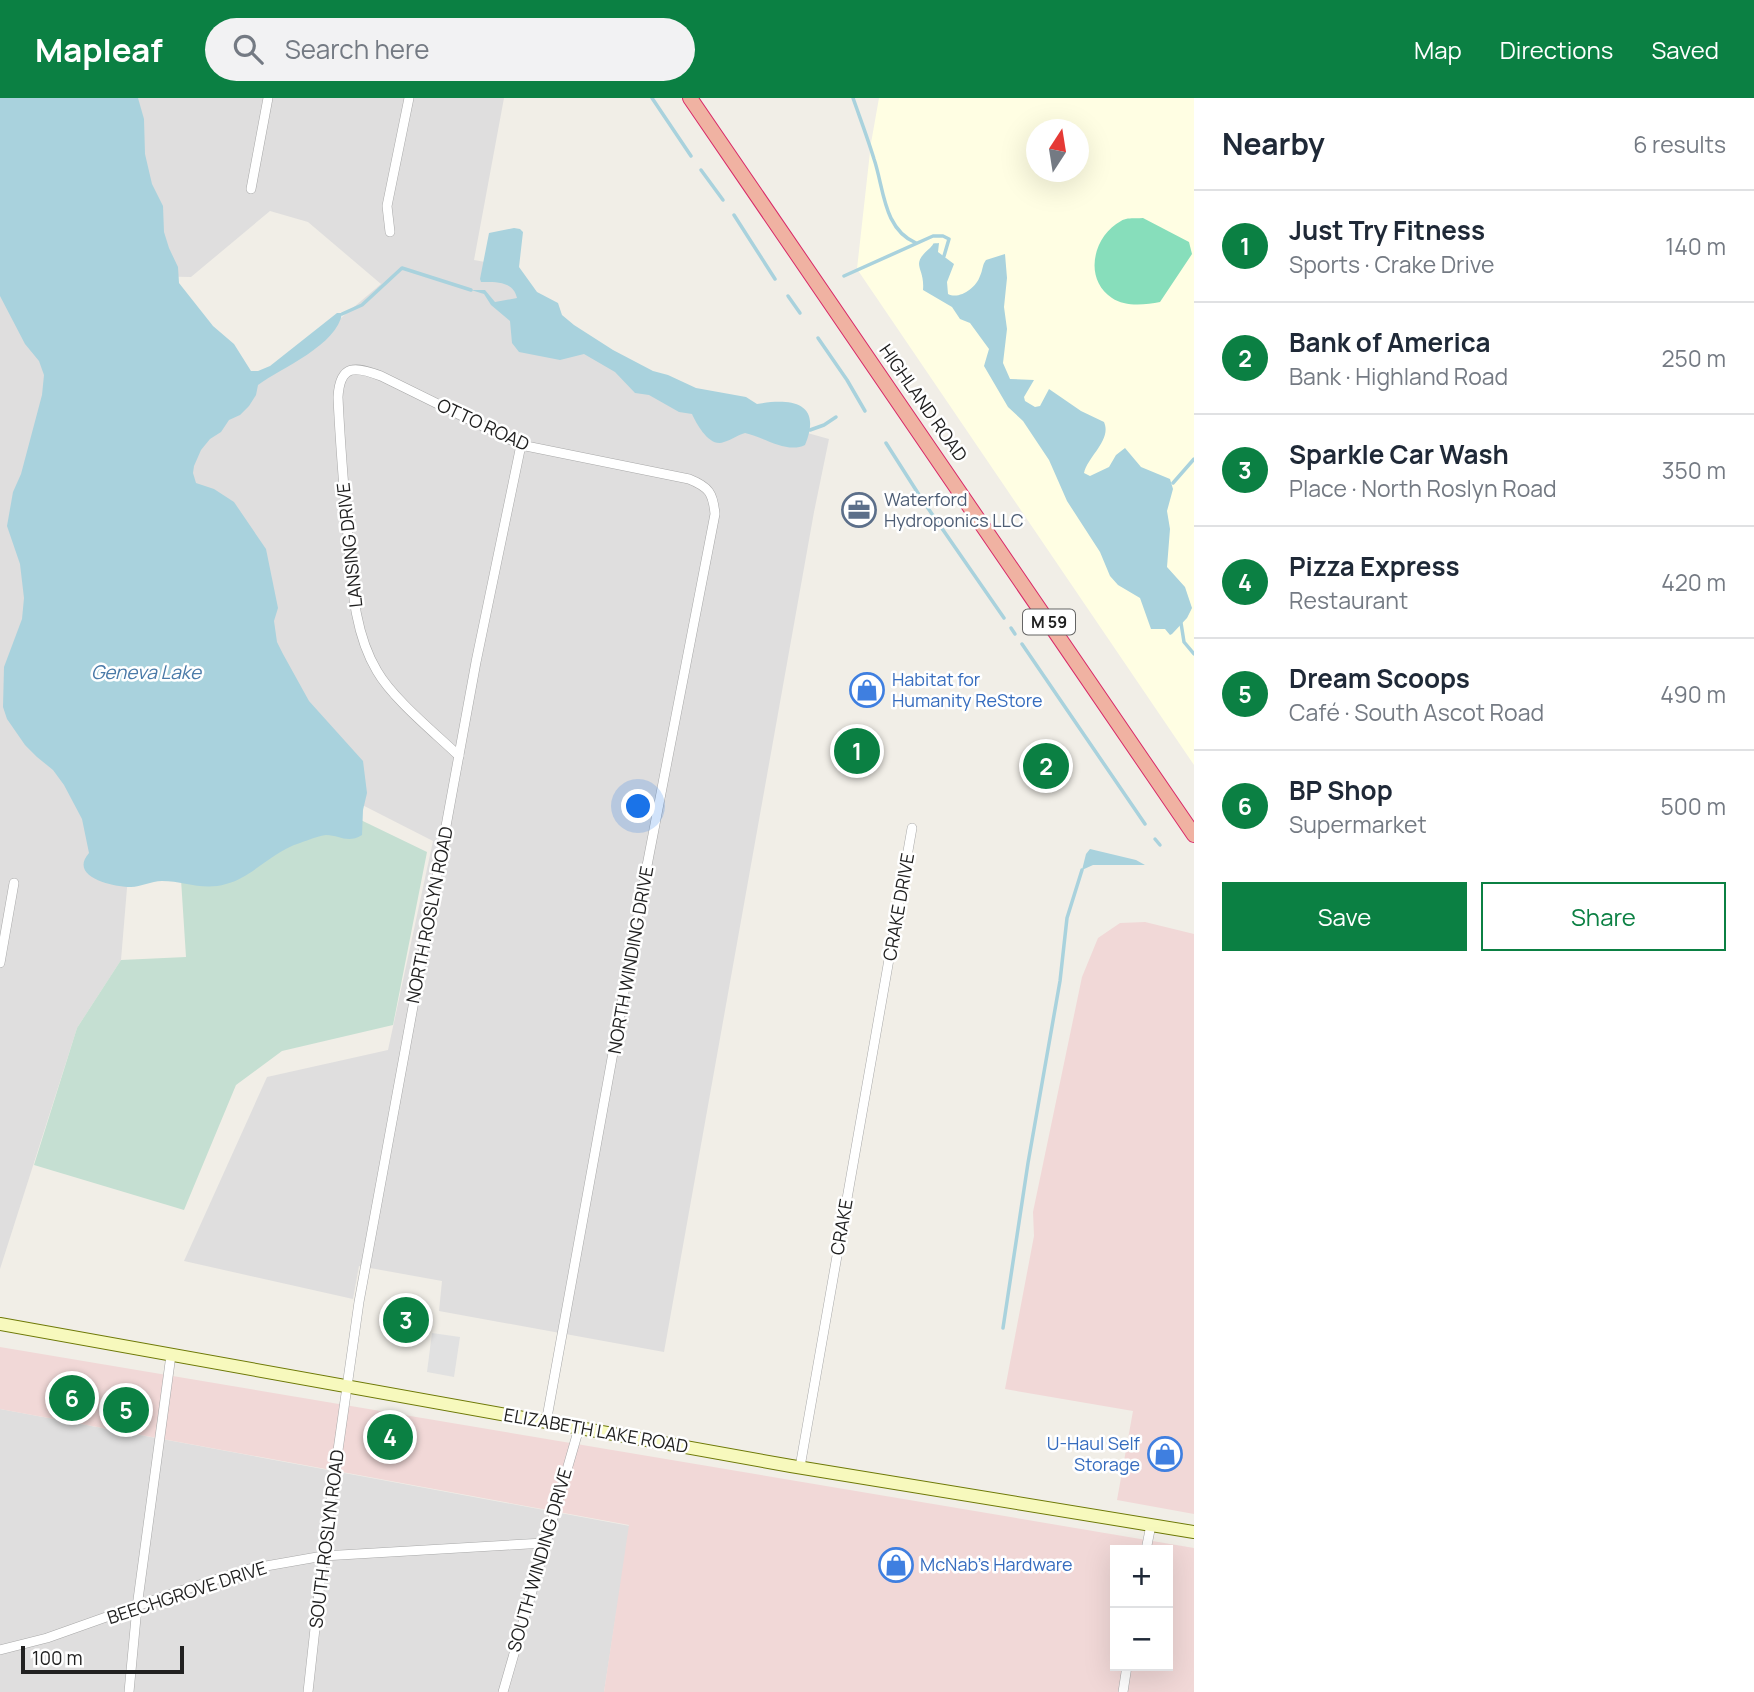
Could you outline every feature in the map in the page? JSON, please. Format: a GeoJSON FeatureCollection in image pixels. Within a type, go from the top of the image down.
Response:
{"type":"FeatureCollection","features":[{"type":"Feature","properties":{"kind":"highway","name":"HIGHLAND ROAD"},"geometry":{"type":"LineString","coordinates":[[690,98],[1194,835]]}},
{"type":"Feature","properties":{"kind":"main road","name":"ELIZABETH LAKE ROAD"},"geometry":{"type":"LineString","coordinates":[[0,1324],[546,1423],[1194,1532]]}},
{"type":"Feature","properties":{"kind":"street"},"geometry":{"type":"LineString","coordinates":[[251,189],[268,98]]}},
{"type":"Feature","properties":{"kind":"street"},"geometry":{"type":"LineString","coordinates":[[390,232],[387,206],[409,98]]}},
{"type":"Feature","properties":{"kind":"street","name":"OTTO ROAD"},"geometry":{"type":"LineString","coordinates":[[339,382],[346,372],[352,369],[364,370],[521,445],[689,479],[703,485],[713,498]]}},
{"type":"Feature","properties":{"kind":"street","name":"LANSING DRIVE"},"geometry":{"type":"LineString","coordinates":[[339,382],[343,476],[354,605],[359,627],[377,672],[407,707],[459,756]]}},
{"type":"Feature","properties":{"kind":"street","name":"NORTH ROSLYN ROAD"},"geometry":{"type":"LineString","coordinates":[[346,1387],[359,1302],[459,756],[521,445]]}},
{"type":"Feature","properties":{"kind":"street","name":"NORTH WINDING DRIVE"},"geometry":{"type":"LineString","coordinates":[[546,1423],[645,876],[715,514],[713,498]]}},
{"type":"Feature","properties":{"kind":"street","name":"CRAKE DRIVE"},"geometry":{"type":"LineString","coordinates":[[885,987],[912,828]]}},
{"type":"Feature","properties":{"kind":"street"},"geometry":{"type":"LineString","coordinates":[[0,963],[14,883]]}},
{"type":"Feature","properties":{"kind":"street","name":"CRAKE"},"geometry":{"type":"LineString","coordinates":[[800,1467],[885,987]]}},
{"type":"Feature","properties":{"kind":"street"},"geometry":{"type":"LineString","coordinates":[[129,1692],[137,1607],[171,1355]]}},
{"type":"Feature","properties":{"kind":"street","name":"SOUTH ROSLYN ROAD"},"geometry":{"type":"LineString","coordinates":[[308,1692],[346,1387]]}},
{"type":"Feature","properties":{"kind":"street","name":"SOUTH WINDING DRIVE"},"geometry":{"type":"LineString","coordinates":[[503,1692],[579,1428]]}},
{"type":"Feature","properties":{"kind":"street"},"geometry":{"type":"LineString","coordinates":[[1147,1545],[1151,1525]]}},
{"type":"Feature","properties":{"kind":"street","name":"BEECHGROVE DRIVE"},"geometry":{"type":"LineString","coordinates":[[0,1650],[47,1638],[249,1569],[323,1556],[544,1543]]}},
{"type":"Feature","properties":{"kind":"street"},"geometry":{"type":"LineString","coordinates":[[1123,1692],[1126,1671]]}},
{"type":"Feature","properties":{"kind":"shaded area"},"geometry":{"type":"Polygon","coordinates":[[[71,98],[504,98],[474,260],[507,266],[571,341],[793,429],[829,439],[664,1352],[439,1311],[442,1281],[359,1266],[353,1299],[184,1261],[267,1077],[388,1050],[433,841],[329,788],[142,521],[191,424],[328,329],[381,284],[308,222],[270,211],[191,277],[134,276],[71,98]]]}},
{"type":"Feature","properties":{"kind":"shaded area"},"geometry":{"type":"Polygon","coordinates":[[[879,98],[1194,98],[1194,765],[857,269],[871,143],[879,98]]]}},
{"type":"Feature","properties":{"kind":"shaded area"},"geometry":{"type":"Polygon","coordinates":[[[0,171],[45,178],[130,852],[121,960],[77,1028],[0,1269],[0,171]]]}},
{"type":"Feature","properties":{"kind":"shaded area"},"geometry":{"type":"Polygon","coordinates":[[[309,795],[427,852],[393,1025],[282,1051],[236,1085],[184,1210],[34,1165],[77,1028],[121,960],[186,957],[180,864],[309,795]]]}},
{"type":"Feature","properties":{"kind":"shaded area"},"geometry":{"type":"Polygon","coordinates":[[[1145,922],[1194,934],[1194,1514],[1117,1500],[1133,1411],[1005,1389],[1034,1236],[1033,1212],[1082,977],[1098,938],[1120,923],[1145,922]]]}},
{"type":"Feature","properties":{"kind":"shaded area"},"geometry":{"type":"Polygon","coordinates":[[[432,1333],[460,1337],[454,1377],[427,1372],[432,1333]]]}},
{"type":"Feature","properties":{"kind":"shaded area"},"geometry":{"type":"Polygon","coordinates":[[[0,1347],[1194,1548],[1194,1692],[604,1692],[629,1525],[0,1409],[0,1347]]]}},
{"type":"Feature","properties":{"kind":"shaded area"},"geometry":{"type":"Polygon","coordinates":[[[0,1409],[630,1526],[604,1692],[0,1692],[0,1409]]]}},
{"type":"Feature","properties":{"kind":"green space"},"geometry":{"type":"Polygon","coordinates":[[[1143,218],[1189,242],[1192,254],[1160,302],[1123,303],[1103,290],[1097,280],[1095,258],[1098,247],[1111,228],[1123,220],[1143,218]]]}},
{"type":"Feature","properties":{"kind":"water","name":"Geneva Lake"},"geometry":{"type":"Polygon","coordinates":[[[0,98],[138,98],[144,119],[145,154],[152,184],[163,206],[164,232],[178,267],[179,283],[213,326],[234,344],[251,371],[270,366],[337,313],[342,313],[338,325],[320,345],[258,385],[256,395],[249,406],[240,415],[229,420],[221,432],[210,439],[201,450],[193,473],[196,483],[214,489],[234,502],[266,549],[278,608],[274,621],[277,642],[309,701],[363,761],[367,793],[362,835],[357,838],[326,835],[310,839],[280,852],[236,881],[218,886],[170,881],[131,887],[104,883],[88,874],[84,868],[84,861],[89,853],[82,819],[64,785],[53,770],[25,745],[7,719],[3,707],[4,667],[22,619],[24,598],[20,564],[7,526],[13,492],[21,474],[42,395],[44,375],[39,361],[25,344],[0,296],[0,98]]]}},
{"type":"Feature","properties":{"kind":"water"},"geometry":{"type":"Polygon","coordinates":[[[514,228],[523,232],[519,267],[537,292],[558,303],[562,315],[574,325],[653,371],[696,388],[746,397],[757,404],[781,402],[800,406],[807,412],[810,420],[810,431],[805,445],[783,446],[745,433],[724,442],[714,442],[697,424],[692,414],[679,412],[649,395],[635,393],[615,372],[584,354],[560,360],[519,352],[512,343],[510,321],[491,305],[484,294],[471,290],[485,290],[495,302],[517,298],[508,285],[481,282],[480,279],[489,233],[514,228]]]}},
{"type":"Feature","properties":{"kind":"water"},"geometry":{"type":"Polygon","coordinates":[[[939,243],[938,252],[954,264],[947,282],[948,294],[952,295],[967,292],[975,285],[986,260],[1005,254],[1007,278],[1004,307],[1007,329],[1003,363],[1010,379],[1034,380],[1024,397],[1025,401],[1035,407],[1040,406],[1049,389],[1081,411],[1104,422],[1105,435],[1084,473],[1090,476],[1109,467],[1116,455],[1125,448],[1141,467],[1170,479],[1173,489],[1167,511],[1170,529],[1167,567],[1185,587],[1192,608],[1187,618],[1172,634],[1165,629],[1151,629],[1140,598],[1118,585],[1110,576],[1100,552],[1067,501],[1049,460],[1023,421],[1008,407],[984,366],[989,349],[970,323],[960,319],[952,307],[923,290],[920,259],[933,244],[939,243]]]}},
{"type":"Feature","properties":{"kind":"water"},"geometry":{"type":"Polygon","coordinates":[[[1090,849],[1136,860],[1145,865],[1093,865],[1082,870],[1090,849]]]}},
{"type":"Feature","properties":{"kind":"waterway"},"geometry":{"type":"LineString","coordinates":[[652,98],[691,156]]}},
{"type":"Feature","properties":{"kind":"waterway"},"geometry":{"type":"LineString","coordinates":[[853,98],[872,151],[886,207],[897,228],[905,237],[916,243]]}},
{"type":"Feature","properties":{"kind":"waterway"},"geometry":{"type":"LineString","coordinates":[[701,170],[723,200]]}},
{"type":"Feature","properties":{"kind":"waterway"},"geometry":{"type":"LineString","coordinates":[[734,215],[775,279]]}},
{"type":"Feature","properties":{"kind":"waterway"},"geometry":{"type":"LineString","coordinates":[[844,276],[933,236],[949,239],[944,256]]}},
{"type":"Feature","properties":{"kind":"waterway"},"geometry":{"type":"LineString","coordinates":[[342,314],[362,305],[402,268],[471,290]]}},
{"type":"Feature","properties":{"kind":"waterway"},"geometry":{"type":"LineString","coordinates":[[788,296],[800,313]]}},
{"type":"Feature","properties":{"kind":"waterway"},"geometry":{"type":"LineString","coordinates":[[818,338],[865,411]]}},
{"type":"Feature","properties":{"kind":"waterway"},"geometry":{"type":"LineString","coordinates":[[810,430],[836,417]]}},
{"type":"Feature","properties":{"kind":"waterway"},"geometry":{"type":"LineString","coordinates":[[886,443],[1004,618]]}},
{"type":"Feature","properties":{"kind":"waterway"},"geometry":{"type":"LineString","coordinates":[[1173,483],[1194,459]]}},
{"type":"Feature","properties":{"kind":"waterway"},"geometry":{"type":"LineString","coordinates":[[1181,623],[1184,642],[1194,654]]}},
{"type":"Feature","properties":{"kind":"waterway"},"geometry":{"type":"LineString","coordinates":[[1011,628],[1015,634]]}},
{"type":"Feature","properties":{"kind":"waterway"},"geometry":{"type":"LineString","coordinates":[[1022,644],[1145,824]]}},
{"type":"Feature","properties":{"kind":"waterway"},"geometry":{"type":"LineString","coordinates":[[1155,839],[1160,845]]}},
{"type":"Feature","properties":{"kind":"waterway"},"geometry":{"type":"LineString","coordinates":[[1003,1328],[1060,981],[1067,918],[1082,870]]}},
{"type":"Feature","properties":{"kind":"place","name":"Waterford Hydroponics LLC"},"geometry":{"type":"Point","coordinates":[859,510]}},
{"type":"Feature","properties":{"kind":"place","name":"Habitat for Humanity ReStore"},"geometry":{"type":"Point","coordinates":[867,690]}},
{"type":"Feature","properties":{"kind":"place","name":"Just Try Fitness"},"geometry":{"type":"Point","coordinates":[857,751]}},
{"type":"Feature","properties":{"kind":"place","name":"Bank of America"},"geometry":{"type":"Point","coordinates":[1046,766]}},
{"type":"Feature","properties":{"kind":"place","name":"Sparkle Car Wash"},"geometry":{"type":"Point","coordinates":[406,1320]}},
{"type":"Feature","properties":{"kind":"place","name":"BP Shop"},"geometry":{"type":"Point","coordinates":[72,1398]}},
{"type":"Feature","properties":{"kind":"place","name":"Dream Scoops"},"geometry":{"type":"Point","coordinates":[126,1410]}},
{"type":"Feature","properties":{"kind":"place","name":"Pizza Express"},"geometry":{"type":"Point","coordinates":[390,1437]}},
{"type":"Feature","properties":{"kind":"place","name":"U-Haul Self Storage"},"geometry":{"type":"Point","coordinates":[1165,1454]}},
{"type":"Feature","properties":{"kind":"place","name":"McNab's Hardware"},"geometry":{"type":"Point","coordinates":[896,1565]}}]}
